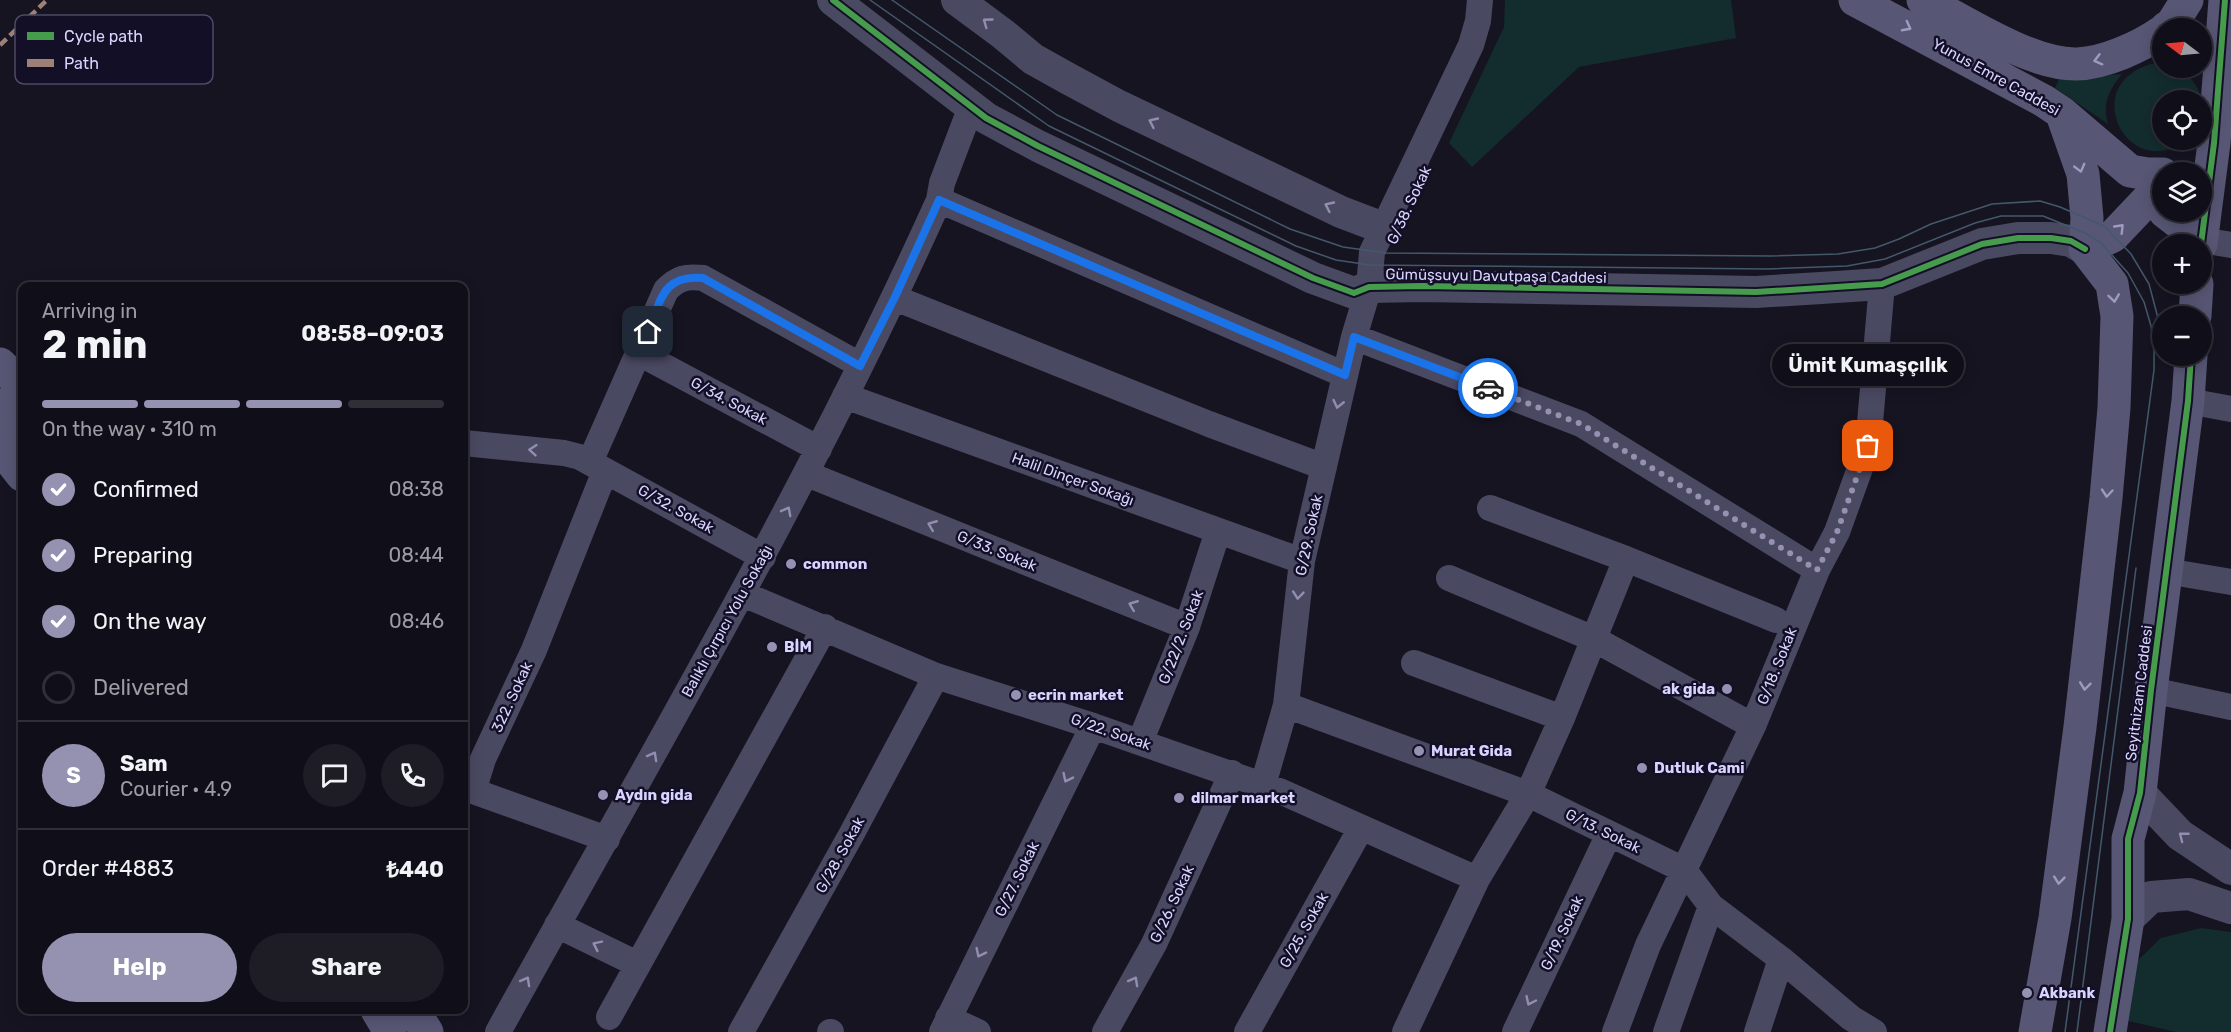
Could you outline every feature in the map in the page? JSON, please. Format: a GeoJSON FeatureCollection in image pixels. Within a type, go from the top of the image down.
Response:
{"type":"FeatureCollection","features":[{"type":"Feature","properties":{"kind":"main road","name":"Yunus Emre Caddesi"},"geometry":{"type":"LineString","coordinates":[[1855,0],[2062,113],[2130,171],[2137,183],[2152,193]]}},
{"type":"Feature","properties":{"kind":"main road"},"geometry":{"type":"LineString","coordinates":[[1923,0],[2028,54],[2056,61],[2076,64],[2089,62],[2114,55],[2152,38]]}},
{"type":"Feature","properties":{"kind":"main road"},"geometry":{"type":"LineString","coordinates":[[2176,18],[2187,0]]}},
{"type":"Feature","properties":{"kind":"main road"},"geometry":{"type":"LineString","coordinates":[[2212,62],[2225,0]]}},
{"type":"Feature","properties":{"kind":"main road"},"geometry":{"type":"LineString","coordinates":[[2210,78],[2214,143],[2211,234]]}},
{"type":"Feature","properties":{"kind":"main road"},"geometry":{"type":"LineString","coordinates":[[2035,1032],[2055,918],[2105,510],[2114,408],[2117,316],[2112,284],[2085,249],[2087,218],[2083,174],[2062,113]]}},
{"type":"Feature","properties":{"kind":"main road"},"geometry":{"type":"LineString","coordinates":[[2191,162],[2214,143]]}},
{"type":"Feature","properties":{"kind":"main road"},"geometry":{"type":"LineString","coordinates":[[2085,249],[2113,236],[2152,204]]}},
{"type":"Feature","properties":{"kind":"main road","name":"Yunus Emre Caddesi"},"geometry":{"type":"LineString","coordinates":[[2187,222],[2201,234]]}},
{"type":"Feature","properties":{"kind":"main road"},"geometry":{"type":"LineString","coordinates":[[0,364],[18,382]]}},
{"type":"Feature","properties":{"kind":"main road","name":"Seyitnizam Caddesi"},"geometry":{"type":"LineString","coordinates":[[2110,1032],[2128,919],[2128,839],[2140,793],[2190,366]]}},
{"type":"Feature","properties":{"kind":"main road"},"geometry":{"type":"LineString","coordinates":[[0,405],[18,425]]}},
{"type":"Feature","properties":{"kind":"main road"},"geometry":{"type":"LineString","coordinates":[[0,447],[18,470]]}},
{"type":"Feature","properties":{"kind":"main road"},"geometry":{"type":"LineString","coordinates":[[379,1014],[390,1032]]}},
{"type":"Feature","properties":{"kind":"main road"},"geometry":{"type":"LineString","coordinates":[[415,1014],[427,1032]]}},
{"type":"Feature","properties":{"kind":"street","name":"Gümüşsuyu Davutpaşa Caddesi"},"geometry":{"type":"LineString","coordinates":[[833,0],[978,112],[1038,146],[1313,278],[1354,293],[1369,287],[1434,286],[1756,292],[1882,284],[1982,244],[2018,238],[2051,238],[2071,241],[2085,249]]}},
{"type":"Feature","properties":{"kind":"street"},"geometry":{"type":"LineString","coordinates":[[957,0],[1033,59],[1119,106],[1341,212],[1383,228]]}},
{"type":"Feature","properties":{"kind":"street","name":"G/38. Sokak"},"geometry":{"type":"LineString","coordinates":[[1369,287],[1372,252],[1471,45],[1478,21],[1480,0]]}},
{"type":"Feature","properties":{"kind":"street","name":"G/38. Sokak"},"geometry":{"type":"LineString","coordinates":[[1369,287],[1384,265],[1391,243],[1480,57],[1489,35],[1494,13],[1494,0]]}},
{"type":"Feature","properties":{"kind":"street","name":"Balıklı Çırpıcı Yolu Sokağı"},"geometry":{"type":"LineString","coordinates":[[498,1032],[743,594],[807,474],[895,297],[939,200],[950,188],[978,112]]}},
{"type":"Feature","properties":{"kind":"street"},"geometry":{"type":"LineString","coordinates":[[939,200],[1345,375]]}},
{"type":"Feature","properties":{"kind":"street"},"geometry":{"type":"LineString","coordinates":[[598,467],[639,353],[666,290],[675,280],[686,276],[703,278],[860,366]]}},
{"type":"Feature","properties":{"kind":"street","name":"G/18. Sokak"},"geometry":{"type":"LineString","coordinates":[[1615,1032],[1648,945],[1753,726],[1817,570],[1837,532],[1868,446],[1882,284]]}},
{"type":"Feature","properties":{"kind":"street","name":"G/29. Sokak"},"geometry":{"type":"LineString","coordinates":[[1263,785],[1286,705],[1302,561],[1354,337],[1369,287]]}},
{"type":"Feature","properties":{"kind":"street"},"geometry":{"type":"LineString","coordinates":[[895,297],[1209,424],[1324,467]]}},
{"type":"Feature","properties":{"kind":"street"},"geometry":{"type":"LineString","coordinates":[[1354,337],[1581,424],[1817,570]]}},
{"type":"Feature","properties":{"kind":"street","name":"G/34. Sokak"},"geometry":{"type":"LineString","coordinates":[[639,353],[819,449]]}},
{"type":"Feature","properties":{"kind":"street","name":"Halil Dinçer Sokağı"},"geometry":{"type":"LineString","coordinates":[[845,396],[1302,561]]}},
{"type":"Feature","properties":{"kind":"street"},"geometry":{"type":"LineString","coordinates":[[2188,401],[2231,410]]}},
{"type":"Feature","properties":{"kind":"street","name":"G/32. Sokak"},"geometry":{"type":"LineString","coordinates":[[468,443],[564,453],[598,467],[763,556]]}},
{"type":"Feature","properties":{"kind":"street","name":"322. Sokak"},"geometry":{"type":"LineString","coordinates":[[598,467],[534,650],[483,759],[473,791],[607,839]]}},
{"type":"Feature","properties":{"kind":"street","name":"G/33. Sokak"},"geometry":{"type":"LineString","coordinates":[[807,474],[1187,627]]}},
{"type":"Feature","properties":{"kind":"street"},"geometry":{"type":"LineString","coordinates":[[1490,508],[1626,559],[1776,620]]}},
{"type":"Feature","properties":{"kind":"street","name":"G/22/2. Sokak"},"geometry":{"type":"LineString","coordinates":[[1140,742],[1187,627],[1218,531]]}},
{"type":"Feature","properties":{"kind":"street"},"geometry":{"type":"LineString","coordinates":[[1405,1032],[1477,879],[1528,794],[1562,718],[1626,559]]}},
{"type":"Feature","properties":{"kind":"street"},"geometry":{"type":"LineString","coordinates":[[2166,571],[2231,582]]}},
{"type":"Feature","properties":{"kind":"street"},"geometry":{"type":"LineString","coordinates":[[1449,578],[1594,639],[1753,726]]}},
{"type":"Feature","properties":{"kind":"street","name":"G/22. Sokak"},"geometry":{"type":"LineString","coordinates":[[743,594],[936,675],[1263,785],[1477,879]]}},
{"type":"Feature","properties":{"kind":"street"},"geometry":{"type":"LineString","coordinates":[[609,1017],[825,627]]}},
{"type":"Feature","properties":{"kind":"street"},"geometry":{"type":"LineString","coordinates":[[1414,663],[1562,718]]}},
{"type":"Feature","properties":{"kind":"street","name":"G/28. Sokak"},"geometry":{"type":"LineString","coordinates":[[741,1032],[851,835],[936,675]]}},
{"type":"Feature","properties":{"kind":"street"},"geometry":{"type":"LineString","coordinates":[[2151,690],[2231,707]]}},
{"type":"Feature","properties":{"kind":"street","name":"G/13. Sokak"},"geometry":{"type":"LineString","coordinates":[[1286,705],[1528,794],[1684,870],[1711,906],[1781,959],[1849,1025],[1874,1032]]}},
{"type":"Feature","properties":{"kind":"street","name":"G/27. Sokak"},"geometry":{"type":"LineString","coordinates":[[945,1025],[1093,726]]}},
{"type":"Feature","properties":{"kind":"street","name":"G/26. Sokak"},"geometry":{"type":"LineString","coordinates":[[1105,1032],[1154,944],[1232,774]]}},
{"type":"Feature","properties":{"kind":"street"},"geometry":{"type":"LineString","coordinates":[[2140,793],[2180,835],[2231,869]]}},
{"type":"Feature","properties":{"kind":"street","name":"G/25. Sokak"},"geometry":{"type":"LineString","coordinates":[[1246,1032],[1361,828]]}},
{"type":"Feature","properties":{"kind":"street","name":"G/19. Sokak"},"geometry":{"type":"LineString","coordinates":[[1515,1032],[1609,834]]}},
{"type":"Feature","properties":{"kind":"street"},"geometry":{"type":"LineString","coordinates":[[2128,919],[2151,897],[2189,894],[2231,908]]}},
{"type":"Feature","properties":{"kind":"street"},"geometry":{"type":"LineString","coordinates":[[1666,1032],[1711,906]]}},
{"type":"Feature","properties":{"kind":"street"},"geometry":{"type":"LineString","coordinates":[[557,925],[637,964]]}},
{"type":"Feature","properties":{"kind":"street"},"geometry":{"type":"LineString","coordinates":[[1757,1032],[1781,959]]}},
{"type":"Feature","properties":{"kind":"street"},"geometry":{"type":"LineString","coordinates":[[945,1025],[978,1032]]}},
{"type":"Feature","properties":{"kind":"green space"},"geometry":{"type":"Polygon","coordinates":[[[1505,0],[1731,0],[1736,38],[1579,67],[1472,167],[1449,143],[1504,27],[1505,0]]]}},
{"type":"Feature","properties":{"kind":"green space"},"geometry":{"type":"Polygon","coordinates":[[[2152,64],[2152,78],[2189,78],[2198,90],[2152,90],[2152,150],[2146,150],[2130,140],[2119,125],[2114,108],[2118,89],[2131,74],[2152,64]]]}},
{"type":"Feature","properties":{"kind":"green space"},"geometry":{"type":"Polygon","coordinates":[[[2122,74],[2113,86],[2106,103],[2108,124],[2055,88],[2059,79],[2122,74]]]}},
{"type":"Feature","properties":{"kind":"green space"},"geometry":{"type":"Polygon","coordinates":[[[2201,928],[2231,932],[2231,1032],[2176,1032],[2124,1020],[2133,965],[2161,938],[2201,928]]]}},
{"type":"Feature","properties":{"kind":"tram line"},"geometry":{"type":"LineString","coordinates":[[870,0],[1049,126],[1296,246],[1336,260],[1370,265],[1768,269],[1847,266],[1885,259],[1975,223],[2001,216],[2043,216],[2085,233],[2101,243],[2128,273],[2144,302],[2151,326],[2154,370],[2065,1032]]}},
{"type":"Feature","properties":{"kind":"tram line"},"geometry":{"type":"LineString","coordinates":[[892,0],[1057,115],[1290,229],[1343,247],[1386,253],[1770,256],[1838,254],[1875,248],[1931,224],[1992,204],[2040,201],[2104,226],[2131,254],[2149,284],[2155,306]]}},
{"type":"Feature","properties":{"kind":"tram line"},"geometry":{"type":"LineString","coordinates":[[2077,1032],[2136,568]]}},
{"type":"Feature","properties":{"kind":"marked path"},"geometry":{"type":"LineString","coordinates":[[31,15],[47,0]]}},
{"type":"Feature","properties":{"kind":"marked path"},"geometry":{"type":"LineString","coordinates":[[0,45],[15,31]]}},
{"type":"Feature","properties":{"kind":"cycle path"},"geometry":{"type":"LineString","coordinates":[[833,0],[986,118],[1038,146],[1313,278],[1354,293],[1369,287],[1422,286],[1756,292],[1882,284],[1982,244],[2018,238],[2051,238],[2071,241],[2085,249]]}},
{"type":"Feature","properties":{"kind":"cycle path"},"geometry":{"type":"LineString","coordinates":[[2202,234],[2214,143],[2225,0]]}},
{"type":"Feature","properties":{"kind":"cycle path"},"geometry":{"type":"LineString","coordinates":[[2110,1032],[2128,919],[2128,839],[2140,793],[2190,366]]}},
{"type":"Feature","properties":{"kind":"way so far"},"geometry":{"type":"LineString","coordinates":[[1488,388],[1581,424],[1817,570],[1837,532],[1868,446]]}},
{"type":"Feature","properties":{"kind":"place","name":"Ümit Kumaşçılık"},"geometry":{"type":"Point","coordinates":[1868,446]}},
{"type":"Feature","properties":{"kind":"place","name":"common"},"geometry":{"type":"Point","coordinates":[791,564]}},
{"type":"Feature","properties":{"kind":"place","name":"BİM"},"geometry":{"type":"Point","coordinates":[772,647]}},
{"type":"Feature","properties":{"kind":"place","name":"ak gida"},"geometry":{"type":"Point","coordinates":[1727,689]}},
{"type":"Feature","properties":{"kind":"place","name":"ecrin market"},"geometry":{"type":"Point","coordinates":[1016,695]}},
{"type":"Feature","properties":{"kind":"place","name":"Murat Gida"},"geometry":{"type":"Point","coordinates":[1419,751]}},
{"type":"Feature","properties":{"kind":"place","name":"Dutluk Cami"},"geometry":{"type":"Point","coordinates":[1642,768]}},
{"type":"Feature","properties":{"kind":"place","name":"Aydın gida"},"geometry":{"type":"Point","coordinates":[603,795]}},
{"type":"Feature","properties":{"kind":"place","name":"dilmar market"},"geometry":{"type":"Point","coordinates":[1179,798]}},
{"type":"Feature","properties":{"kind":"place","name":"Akbank"},"geometry":{"type":"Point","coordinates":[2027,993]}},
{"type":"Feature","properties":{"kind":"route"},"geometry":{"type":"LineString","coordinates":[[648,332],[666,290],[675,280],[686,276],[703,278],[860,366],[895,297],[939,200],[1345,375],[1354,337],[1488,388]]}}]}
